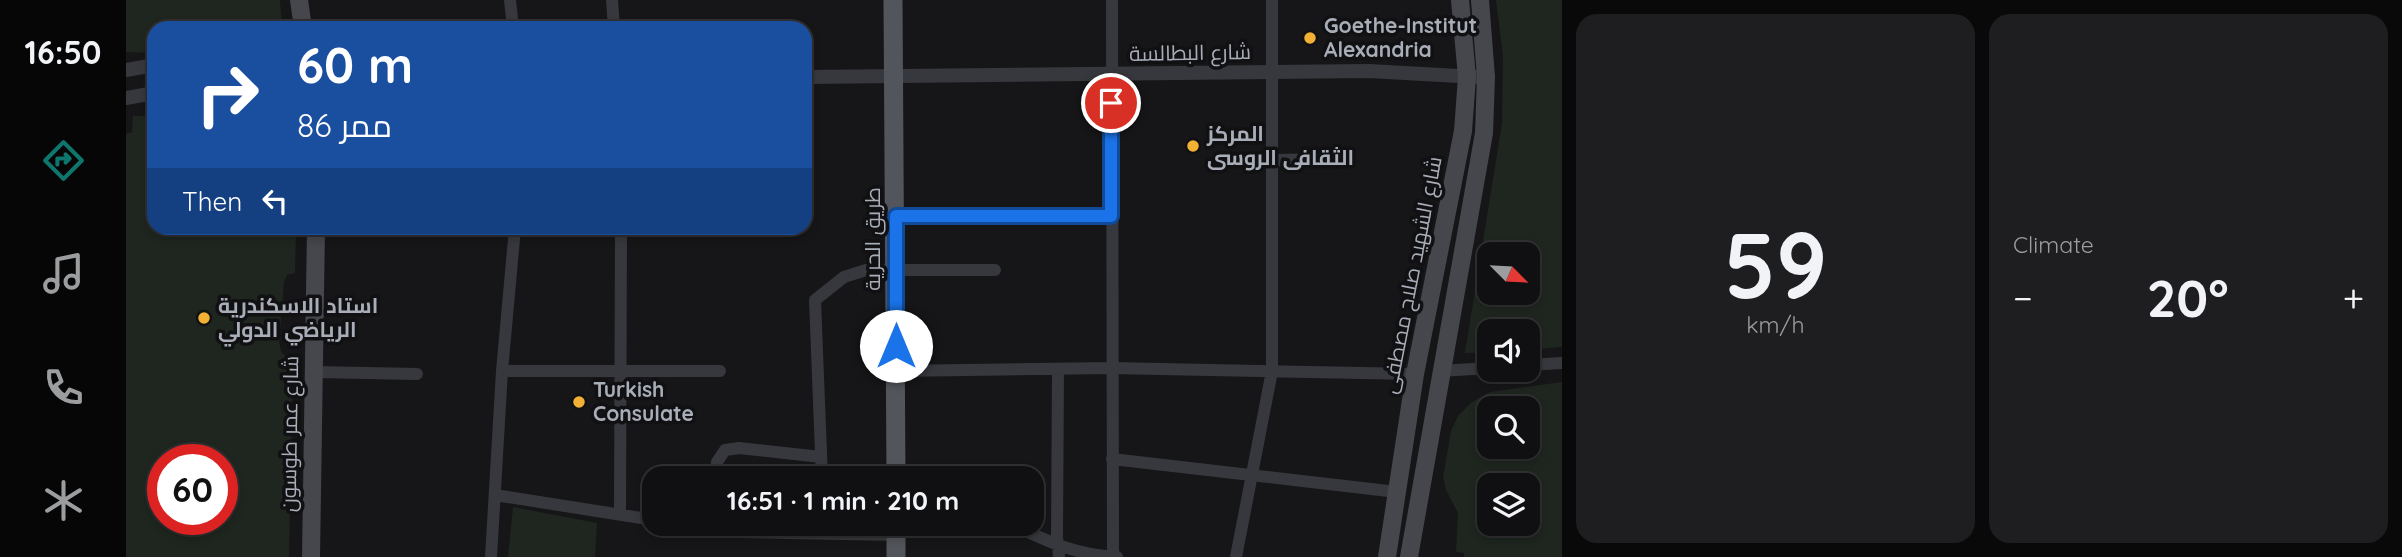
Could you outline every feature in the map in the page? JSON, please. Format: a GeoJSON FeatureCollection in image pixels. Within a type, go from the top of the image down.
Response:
{"type":"FeatureCollection","features":[{"type":"Feature","properties":{"kind":"main road"},"geometry":{"type":"LineString","coordinates":[[299,0],[302,21]]}},
{"type":"Feature","properties":{"kind":"main road","name":"طريق الحرية"},"geometry":{"type":"LineString","coordinates":[[893,0],[896,466]]}},
{"type":"Feature","properties":{"kind":"main road","name":"شارع الشهيد صلاح مصطفى"},"geometry":{"type":"LineString","coordinates":[[1387,557],[1415,374],[1464,131],[1467,77],[1460,0]]}},
{"type":"Feature","properties":{"kind":"main road","name":"شارع الشهيد صلاح مصطفى"},"geometry":{"type":"LineString","coordinates":[[1409,557],[1484,133],[1486,77],[1480,0]]}},
{"type":"Feature","properties":{"kind":"main road","name":"شارع عمر طوسون"},"geometry":{"type":"LineString","coordinates":[[311,557],[316,235]]}},
{"type":"Feature","properties":{"kind":"main road"},"geometry":{"type":"LineString","coordinates":[[1415,374],[1440,371]]}},
{"type":"Feature","properties":{"kind":"main road"},"geometry":{"type":"LineString","coordinates":[[896,536],[896,557]]}},
{"type":"Feature","properties":{"kind":"street"},"geometry":{"type":"LineString","coordinates":[[510,0],[512,21]]}},
{"type":"Feature","properties":{"kind":"street"},"geometry":{"type":"LineString","coordinates":[[612,0],[614,21]]}},
{"type":"Feature","properties":{"kind":"street"},"geometry":{"type":"LineString","coordinates":[[1031,536],[1059,552],[1114,557],[1111,368],[1112,0]]}},
{"type":"Feature","properties":{"kind":"street"},"geometry":{"type":"LineString","coordinates":[[1236,557],[1272,371],[1272,0]]}},
{"type":"Feature","properties":{"kind":"street"},"geometry":{"type":"LineString","coordinates":[[126,70],[147,66]]}},
{"type":"Feature","properties":{"kind":"street","name":"شارع البطالسة"},"geometry":{"type":"LineString","coordinates":[[812,77],[1369,72],[1486,77]]}},
{"type":"Feature","properties":{"kind":"street"},"geometry":{"type":"LineString","coordinates":[[126,98],[147,94]]}},
{"type":"Feature","properties":{"kind":"street"},"geometry":{"type":"LineString","coordinates":[[1272,160],[1331,159]]}},
{"type":"Feature","properties":{"kind":"street"},"geometry":{"type":"LineString","coordinates":[[896,216],[1111,216]]}},
{"type":"Feature","properties":{"kind":"street"},"geometry":{"type":"LineString","coordinates":[[491,557],[502,371],[514,235]]}},
{"type":"Feature","properties":{"kind":"street"},"geometry":{"type":"LineString","coordinates":[[620,514],[621,235]]}},
{"type":"Feature","properties":{"kind":"street"},"geometry":{"type":"LineString","coordinates":[[821,466],[815,300],[844,277],[855,272],[995,270]]}},
{"type":"Feature","properties":{"kind":"street"},"geometry":{"type":"LineString","coordinates":[[1540,364],[1562,363]]}},
{"type":"Feature","properties":{"kind":"street"},"geometry":{"type":"LineString","coordinates":[[896,372],[1111,368],[1415,374]]}},
{"type":"Feature","properties":{"kind":"street"},"geometry":{"type":"LineString","coordinates":[[1058,369],[1059,552]]}},
{"type":"Feature","properties":{"kind":"street"},"geometry":{"type":"LineString","coordinates":[[1440,371],[1477,369]]}},
{"type":"Feature","properties":{"kind":"street"},"geometry":{"type":"LineString","coordinates":[[502,371],[720,370]]}},
{"type":"Feature","properties":{"kind":"street"},"geometry":{"type":"LineString","coordinates":[[314,372],[417,374]]}},
{"type":"Feature","properties":{"kind":"street"},"geometry":{"type":"LineString","coordinates":[[716,466],[724,450],[739,448],[821,457]]}},
{"type":"Feature","properties":{"kind":"street"},"geometry":{"type":"LineString","coordinates":[[1112,459],[1397,492]]}},
{"type":"Feature","properties":{"kind":"street"},"geometry":{"type":"LineString","coordinates":[[495,495],[642,518]]}},
{"type":"Feature","properties":{"kind":"shaded area"},"geometry":{"type":"Polygon","coordinates":[[[126,0],[280,0],[282,21],[147,21],[147,53],[126,52],[126,0]]]}},
{"type":"Feature","properties":{"kind":"shaded area"},"geometry":{"type":"Polygon","coordinates":[[[1496,0],[1562,0],[1562,347],[1540,349],[1540,319],[1477,319],[1477,352],[1465,353],[1477,278],[1477,305],[1540,305],[1540,242],[1483,242],[1502,123],[1503,56],[1496,0]]]}},
{"type":"Feature","properties":{"kind":"shaded area","name":"استاد الاسكندرية الرياضي الدولي"},"geometry":{"type":"Polygon","coordinates":[[[133,116],[147,116],[147,235],[296,235],[295,273],[287,275],[284,282],[279,342],[282,354],[293,357],[289,557],[126,557],[126,134],[132,132],[133,116]]]}},
{"type":"Feature","properties":{"kind":"shaded area"},"geometry":{"type":"Polygon","coordinates":[[[1562,382],[1562,557],[1464,557],[1464,553],[1456,552],[1458,513],[1446,490],[1443,477],[1451,431],[1458,416],[1477,399],[1477,459],[1540,459],[1540,396],[1483,396],[1490,392],[1562,382]]]}},
{"type":"Feature","properties":{"kind":"shaded area"},"geometry":{"type":"Polygon","coordinates":[[[513,507],[597,523],[595,557],[508,557],[513,507]]]}},
{"type":"Feature","properties":{"kind":"place","name":"Goethe-Institut Alexandria"},"geometry":{"type":"Point","coordinates":[1310,38]}},
{"type":"Feature","properties":{"kind":"place","name":"المركز الثقافى الروسى"},"geometry":{"type":"Point","coordinates":[1193,146]}},
{"type":"Feature","properties":{"kind":"place","name":"استاد الاسكندرية الرياضي الدولي"},"geometry":{"type":"Point","coordinates":[204,318]}},
{"type":"Feature","properties":{"kind":"place","name":"Turkish Consulate"},"geometry":{"type":"Point","coordinates":[579,402]}},
{"type":"Feature","properties":{"kind":"route"},"geometry":{"type":"LineString","coordinates":[[896,346],[896,216],[1111,216],[1111,103]]}}]}
